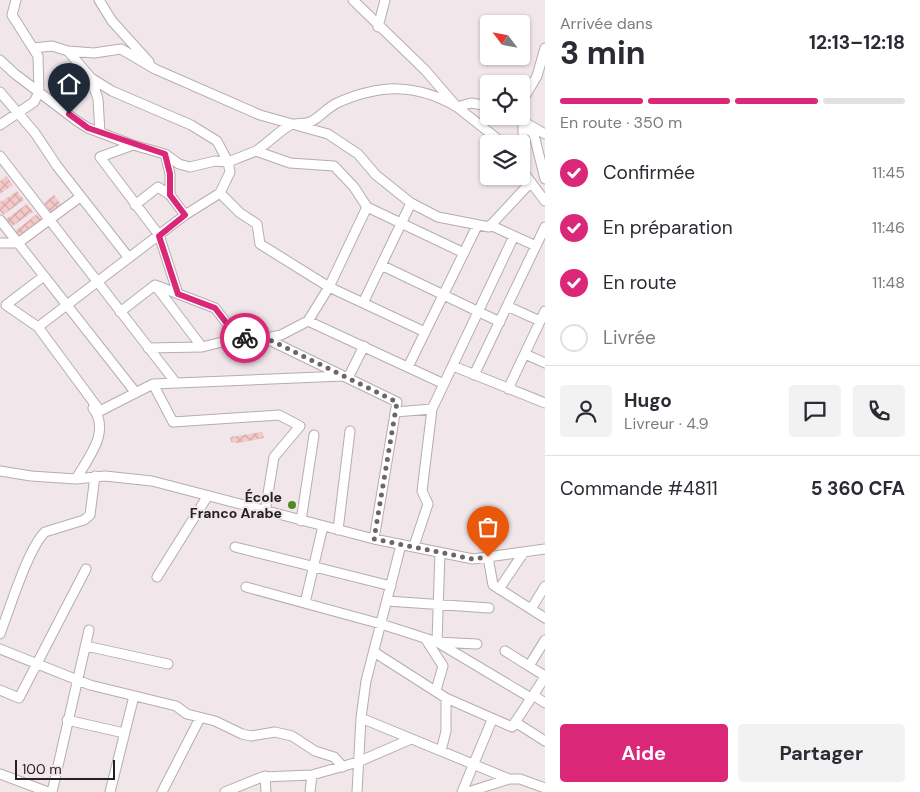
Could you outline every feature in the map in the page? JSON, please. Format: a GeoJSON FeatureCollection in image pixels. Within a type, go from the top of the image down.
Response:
{"type":"FeatureCollection","features":[{"type":"Feature","properties":{"kind":"street"},"geometry":{"type":"LineString","coordinates":[[0,125],[34,102],[39,92],[40,70],[38,56],[12,15],[16,0]]}},
{"type":"Feature","properties":{"kind":"street"},"geometry":{"type":"LineString","coordinates":[[99,0],[112,21],[156,69]]}},
{"type":"Feature","properties":{"kind":"street"},"geometry":{"type":"LineString","coordinates":[[353,0],[378,27],[425,70],[457,107]]}},
{"type":"Feature","properties":{"kind":"street"},"geometry":{"type":"LineString","coordinates":[[378,27],[385,0]]}},
{"type":"Feature","properties":{"kind":"street"},"geometry":{"type":"LineString","coordinates":[[34,48],[52,46],[68,51],[94,53],[121,49],[156,69],[260,115],[328,134],[344,142],[358,154],[376,175],[411,203],[438,217],[489,227],[531,182],[545,201]]}},
{"type":"Feature","properties":{"kind":"street"},"geometry":{"type":"LineString","coordinates":[[530,88],[537,76],[545,48]]}},
{"type":"Feature","properties":{"kind":"street"},"geometry":{"type":"LineString","coordinates":[[38,327],[185,215],[220,193],[230,172],[228,162],[217,141],[191,125],[112,91],[91,78],[68,51]]}},
{"type":"Feature","properties":{"kind":"street"},"geometry":{"type":"LineString","coordinates":[[0,60],[15,74],[77,121],[100,133],[165,154],[179,164],[190,167],[215,161],[228,162],[256,151],[292,124],[311,122],[337,104],[380,89],[403,89],[442,98],[457,107],[493,135]]}},
{"type":"Feature","properties":{"kind":"street"},"geometry":{"type":"LineString","coordinates":[[91,78],[98,100],[100,133]]}},
{"type":"Feature","properties":{"kind":"street"},"geometry":{"type":"LineString","coordinates":[[0,92],[35,133],[80,197],[129,258]]}},
{"type":"Feature","properties":{"kind":"street"},"geometry":{"type":"LineString","coordinates":[[457,107],[471,103],[480,104]]}},
{"type":"Feature","properties":{"kind":"street"},"geometry":{"type":"LineString","coordinates":[[530,124],[545,134]]}},
{"type":"Feature","properties":{"kind":"street"},"geometry":{"type":"LineString","coordinates":[[526,125],[534,135],[545,179]]}},
{"type":"Feature","properties":{"kind":"street"},"geometry":{"type":"LineString","coordinates":[[133,145],[100,157],[159,236],[178,294]]}},
{"type":"Feature","properties":{"kind":"street"},"geometry":{"type":"LineString","coordinates":[[256,151],[290,163],[334,166],[354,187],[367,207],[464,253]]}},
{"type":"Feature","properties":{"kind":"street"},"geometry":{"type":"LineString","coordinates":[[165,154],[170,174],[170,195]]}},
{"type":"Feature","properties":{"kind":"street"},"geometry":{"type":"LineString","coordinates":[[0,156],[176,383]]}},
{"type":"Feature","properties":{"kind":"street"},"geometry":{"type":"LineString","coordinates":[[135,205],[158,187],[170,195],[185,215]]}},
{"type":"Feature","properties":{"kind":"street"},"geometry":{"type":"LineString","coordinates":[[220,193],[256,224],[260,244],[329,287],[425,332]]}},
{"type":"Feature","properties":{"kind":"street"},"geometry":{"type":"LineString","coordinates":[[0,243],[18,243],[80,197]]}},
{"type":"Feature","properties":{"kind":"street"},"geometry":{"type":"LineString","coordinates":[[363,303],[411,203]]}},
{"type":"Feature","properties":{"kind":"street"},"geometry":{"type":"LineString","coordinates":[[148,348],[202,347],[238,338],[266,338],[281,335],[308,320],[329,287],[367,207]]}},
{"type":"Feature","properties":{"kind":"street"},"geometry":{"type":"LineString","coordinates":[[0,220],[136,393]]}},
{"type":"Feature","properties":{"kind":"street"},"geometry":{"type":"LineString","coordinates":[[490,225],[536,246]]}},
{"type":"Feature","properties":{"kind":"street"},"geometry":{"type":"LineString","coordinates":[[408,367],[477,226]]}},
{"type":"Feature","properties":{"kind":"street"},"geometry":{"type":"LineString","coordinates":[[474,375],[545,227]]}},
{"type":"Feature","properties":{"kind":"street"},"geometry":{"type":"LineString","coordinates":[[414,546],[428,504],[422,491],[432,409],[514,236]]}},
{"type":"Feature","properties":{"kind":"street"},"geometry":{"type":"LineString","coordinates":[[381,265],[500,322]]}},
{"type":"Feature","properties":{"kind":"street"},"geometry":{"type":"LineString","coordinates":[[44,276],[6,305],[38,327],[100,411],[153,384],[346,377]]}},
{"type":"Feature","properties":{"kind":"street"},"geometry":{"type":"LineString","coordinates":[[120,312],[155,285]]}},
{"type":"Feature","properties":{"kind":"street"},"geometry":{"type":"LineString","coordinates":[[155,285],[215,308],[238,338]]}},
{"type":"Feature","properties":{"kind":"street"},"geometry":{"type":"LineString","coordinates":[[155,285],[202,347]]}},
{"type":"Feature","properties":{"kind":"street"},"geometry":{"type":"LineString","coordinates":[[0,302],[2,308],[31,329],[98,415],[100,439],[76,479]]}},
{"type":"Feature","properties":{"kind":"street"},"geometry":{"type":"LineString","coordinates":[[507,306],[540,321]]}},
{"type":"Feature","properties":{"kind":"street"},"geometry":{"type":"LineString","coordinates":[[508,389],[545,311]]}},
{"type":"Feature","properties":{"kind":"street"},"geometry":{"type":"LineString","coordinates":[[308,320],[444,384]]}},
{"type":"Feature","properties":{"kind":"street"},"geometry":{"type":"LineString","coordinates":[[266,338],[397,402],[374,539]]}},
{"type":"Feature","properties":{"kind":"street"},"geometry":{"type":"LineString","coordinates":[[346,377],[364,346]]}},
{"type":"Feature","properties":{"kind":"street"},"geometry":{"type":"LineString","coordinates":[[525,354],[545,363]]}},
{"type":"Feature","properties":{"kind":"street"},"geometry":{"type":"LineString","coordinates":[[452,366],[545,403]]}},
{"type":"Feature","properties":{"kind":"street"},"geometry":{"type":"LineString","coordinates":[[153,384],[173,422],[279,415],[300,426],[274,457],[265,512]]}},
{"type":"Feature","properties":{"kind":"street"},"geometry":{"type":"LineString","coordinates":[[395,412],[432,409]]}},
{"type":"Feature","properties":{"kind":"street"},"geometry":{"type":"LineString","coordinates":[[338,530],[350,431]]}},
{"type":"Feature","properties":{"kind":"street"},"geometry":{"type":"LineString","coordinates":[[301,521],[314,435]]}},
{"type":"Feature","properties":{"kind":"street"},"geometry":{"type":"LineString","coordinates":[[0,471],[31,476],[76,479],[94,476],[152,481],[207,497],[374,539],[473,559],[545,549]]}},
{"type":"Feature","properties":{"kind":"street"},"geometry":{"type":"LineString","coordinates":[[0,634],[32,554],[42,535],[45,532],[84,520],[90,516],[94,476]]}},
{"type":"Feature","properties":{"kind":"street"},"geometry":{"type":"LineString","coordinates":[[157,577],[207,497]]}},
{"type":"Feature","properties":{"kind":"street"},"geometry":{"type":"LineString","coordinates":[[305,603],[323,526]]}},
{"type":"Feature","properties":{"kind":"street"},"geometry":{"type":"LineString","coordinates":[[357,792],[361,718],[366,681],[401,544]]}},
{"type":"Feature","properties":{"kind":"street"},"geometry":{"type":"LineString","coordinates":[[235,547],[391,586]]}},
{"type":"Feature","properties":{"kind":"street"},"geometry":{"type":"LineString","coordinates":[[437,642],[440,552]]}},
{"type":"Feature","properties":{"kind":"street"},"geometry":{"type":"LineString","coordinates":[[499,589],[524,552]]}},
{"type":"Feature","properties":{"kind":"street"},"geometry":{"type":"LineString","coordinates":[[488,557],[493,585],[545,618]]}},
{"type":"Feature","properties":{"kind":"street"},"geometry":{"type":"LineString","coordinates":[[0,690],[19,698],[86,569]]}},
{"type":"Feature","properties":{"kind":"street"},"geometry":{"type":"LineString","coordinates":[[531,609],[545,586]]}},
{"type":"Feature","properties":{"kind":"street"},"geometry":{"type":"LineString","coordinates":[[246,587],[381,624],[437,642],[545,703]]}},
{"type":"Feature","properties":{"kind":"street"},"geometry":{"type":"LineString","coordinates":[[387,601],[489,608]]}},
{"type":"Feature","properties":{"kind":"street"},"geometry":{"type":"LineString","coordinates":[[52,792],[89,630]]}},
{"type":"Feature","properties":{"kind":"street"},"geometry":{"type":"LineString","coordinates":[[425,638],[443,666],[436,690]]}},
{"type":"Feature","properties":{"kind":"street"},"geometry":{"type":"LineString","coordinates":[[529,666],[545,640]]}},
{"type":"Feature","properties":{"kind":"street"},"geometry":{"type":"LineString","coordinates":[[437,642],[477,644]]}},
{"type":"Feature","properties":{"kind":"street"},"geometry":{"type":"LineString","coordinates":[[86,646],[168,664]]}},
{"type":"Feature","properties":{"kind":"street"},"geometry":{"type":"LineString","coordinates":[[0,649],[77,680],[176,706],[187,714],[214,721],[242,734],[250,736],[275,732],[292,736],[315,751],[334,757],[343,766]]}},
{"type":"Feature","properties":{"kind":"street"},"geometry":{"type":"LineString","coordinates":[[374,652],[446,698],[492,720],[512,727],[545,676],[505,651]]}},
{"type":"Feature","properties":{"kind":"street"},"geometry":{"type":"LineString","coordinates":[[110,792],[134,696]]}},
{"type":"Feature","properties":{"kind":"street"},"geometry":{"type":"LineString","coordinates":[[441,751],[446,731],[446,698]]}},
{"type":"Feature","properties":{"kind":"street"},"geometry":{"type":"LineString","coordinates":[[162,792],[200,718]]}},
{"type":"Feature","properties":{"kind":"street"},"geometry":{"type":"LineString","coordinates":[[361,718],[509,779]]}},
{"type":"Feature","properties":{"kind":"street"},"geometry":{"type":"LineString","coordinates":[[67,720],[124,733]]}},
{"type":"Feature","properties":{"kind":"street"},"geometry":{"type":"LineString","coordinates":[[462,792],[492,720]]}},
{"type":"Feature","properties":{"kind":"street"},"geometry":{"type":"LineString","coordinates":[[515,722],[545,741]]}},
{"type":"Feature","properties":{"kind":"street"},"geometry":{"type":"LineString","coordinates":[[225,792],[266,776],[312,775],[358,762],[411,739]]}},
{"type":"Feature","properties":{"kind":"street"},"geometry":{"type":"LineString","coordinates":[[0,774],[48,792]]}},
{"type":"Feature","properties":{"kind":"street"},"geometry":{"type":"LineString","coordinates":[[310,792],[312,775]]}},
{"type":"Feature","properties":{"kind":"street"},"geometry":{"type":"LineString","coordinates":[[266,776],[266,792]]}},
{"type":"Feature","properties":{"kind":"street"},"geometry":{"type":"LineString","coordinates":[[468,792],[509,779],[520,779],[545,788]]}},
{"type":"Feature","properties":{"kind":"building"},"geometry":{"type":"Polygon","coordinates":[[[6,176],[13,185],[0,194],[0,181],[6,176]]]}},
{"type":"Feature","properties":{"kind":"building"},"geometry":{"type":"Polygon","coordinates":[[[17,191],[24,200],[3,215],[0,211],[0,200],[1,202],[17,191]]]}},
{"type":"Feature","properties":{"kind":"building"},"geometry":{"type":"Polygon","coordinates":[[[54,195],[63,207],[53,215],[44,203],[54,195]]]}},
{"type":"Feature","properties":{"kind":"building"},"geometry":{"type":"Polygon","coordinates":[[[27,204],[33,212],[11,227],[6,219],[27,204]]]}},
{"type":"Feature","properties":{"kind":"building"},"geometry":{"type":"Polygon","coordinates":[[[37,214],[44,223],[22,240],[15,231],[37,214]]]}},
{"type":"Feature","properties":{"kind":"building"},"geometry":{"type":"Polygon","coordinates":[[[262,432],[264,438],[238,443],[231,442],[230,437],[262,432]]]}},
{"type":"Feature","properties":{"kind":"way so far"},"geometry":{"type":"LineString","coordinates":[[245,338],[266,338],[397,402],[374,539],[473,559],[488,557]]}},
{"type":"Feature","properties":{"kind":"place","name":"École Franco Arabe"},"geometry":{"type":"Point","coordinates":[292,505]}},
{"type":"Feature","properties":{"kind":"route"},"geometry":{"type":"LineString","coordinates":[[69,114],[88,128],[133,145],[165,154],[170,174],[170,195],[185,215],[159,236],[178,294],[215,308],[238,338],[245,338]]}}]}
